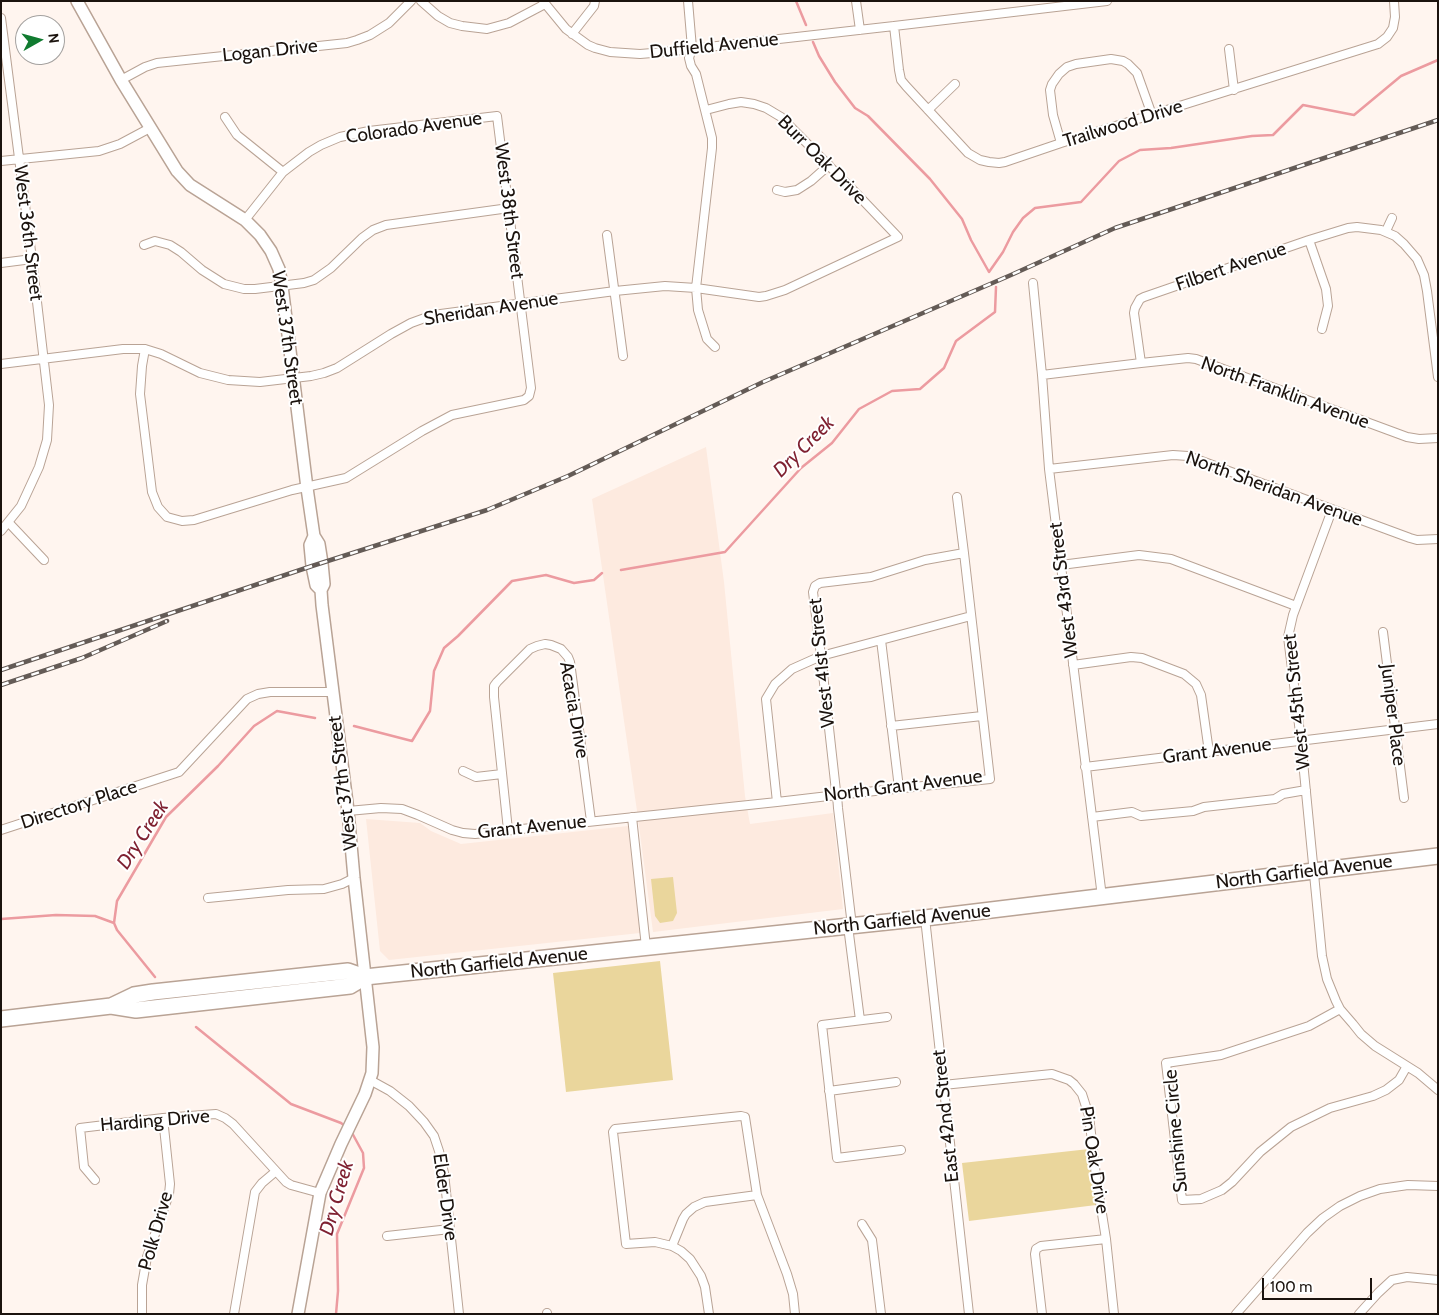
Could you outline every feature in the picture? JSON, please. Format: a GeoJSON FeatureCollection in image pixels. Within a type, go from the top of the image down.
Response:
{"type":"FeatureCollection","features":[{"type":"Feature","properties":{"kind":"highway","name":"North Garfield Avenue"},"geometry":{"type":"LineString","coordinates":[[1,1019],[111,1006],[134,995],[153,992],[348,972],[366,977],[850,926],[1438,856]]}},
{"type":"Feature","properties":{"kind":"street","name":"Logan Drive"},"geometry":{"type":"LineString","coordinates":[[121,80],[145,67],[157,63],[352,41],[389,23],[411,1]]}},
{"type":"Feature","properties":{"kind":"street"},"geometry":{"type":"LineString","coordinates":[[421,1],[438,16],[456,24],[488,29],[496,28],[521,18],[544,3]]}},
{"type":"Feature","properties":{"kind":"street"},"geometry":{"type":"LineString","coordinates":[[572,34],[596,1]]}},
{"type":"Feature","properties":{"kind":"street"},"geometry":{"type":"LineString","coordinates":[[688,1],[692,48],[689,58],[696,74],[706,110],[711,131],[712,148],[696,288],[698,310],[707,339],[714,347]]}},
{"type":"Feature","properties":{"kind":"street"},"geometry":{"type":"LineString","coordinates":[[856,1],[860,30]]}},
{"type":"Feature","properties":{"kind":"street","name":"Duffield Avenue"},"geometry":{"type":"LineString","coordinates":[[544,3],[559,22],[588,45],[610,52],[640,54],[1107,1]]}},
{"type":"Feature","properties":{"kind":"street","name":"Trailwood Drive"},"geometry":{"type":"LineString","coordinates":[[894,26],[899,70],[906,86],[968,153],[980,160],[1005,162],[1378,44],[1387,37],[1393,28],[1395,17],[1394,1]]}},
{"type":"Feature","properties":{"kind":"street","name":"West 37th Street"},"geometry":{"type":"LineString","coordinates":[[79,2],[121,80],[168,158],[185,180],[207,197],[245,220],[260,236],[271,251],[282,286],[314,536],[310,545],[312,566],[316,585],[321,590],[348,811],[373,1047],[370,1080],[365,1094],[320,1193],[298,1314]]}},
{"type":"Feature","properties":{"kind":"street","name":"West 36th Street"},"geometry":{"type":"LineString","coordinates":[[1,18],[4,61],[32,259],[48,405],[47,440],[43,456],[31,487],[21,506],[1,531]]}},
{"type":"Feature","properties":{"kind":"street"},"geometry":{"type":"LineString","coordinates":[[1229,49],[1234,90]]}},
{"type":"Feature","properties":{"kind":"street"},"geometry":{"type":"LineString","coordinates":[[1061,143],[1053,115],[1050,90],[1058,74],[1067,67],[1076,64],[1111,59],[1128,64],[1137,73],[1152,115]]}},
{"type":"Feature","properties":{"kind":"street"},"geometry":{"type":"LineString","coordinates":[[928,110],[955,84]]}},
{"type":"Feature","properties":{"kind":"street","name":"Burr Oak Drive"},"geometry":{"type":"LineString","coordinates":[[706,110],[741,102],[766,108],[781,117],[898,237]]}},
{"type":"Feature","properties":{"kind":"street","name":"Colorado Avenue"},"geometry":{"type":"LineString","coordinates":[[245,220],[283,172],[309,152],[340,137],[369,131],[497,116]]}},
{"type":"Feature","properties":{"kind":"street","name":"West 38th Street"},"geometry":{"type":"LineString","coordinates":[[307,488],[346,478],[422,431],[452,415],[524,400],[529,396],[531,388],[497,116]]}},
{"type":"Feature","properties":{"kind":"street"},"geometry":{"type":"LineString","coordinates":[[225,117],[237,136],[283,172]]}},
{"type":"Feature","properties":{"kind":"street"},"geometry":{"type":"LineString","coordinates":[[1,161],[99,150],[120,144],[150,128]]}},
{"type":"Feature","properties":{"kind":"street"},"geometry":{"type":"LineString","coordinates":[[777,190],[785,192],[797,190],[811,181],[829,165]]}},
{"type":"Feature","properties":{"kind":"street"},"geometry":{"type":"LineString","coordinates":[[144,246],[155,242],[170,245],[224,284],[244,289],[255,289],[304,283],[322,275],[362,238],[373,230],[386,225],[509,208]]}},
{"type":"Feature","properties":{"kind":"street"},"geometry":{"type":"LineString","coordinates":[[1392,218],[1386,232],[1400,240],[1413,253],[1424,274],[1438,377]]}},
{"type":"Feature","properties":{"kind":"street","name":"Filbert Avenue"},"geometry":{"type":"LineString","coordinates":[[1141,363],[1134,313],[1140,299],[1348,228],[1375,228],[1386,232]]}},
{"type":"Feature","properties":{"kind":"street"},"geometry":{"type":"LineString","coordinates":[[607,235],[623,356]]}},
{"type":"Feature","properties":{"kind":"street","name":"Sheridan Avenue"},"geometry":{"type":"LineString","coordinates":[[1,364],[124,349],[144,349],[161,354],[200,373],[215,378],[248,382],[294,378],[324,373],[337,368],[391,334],[426,317],[521,303],[665,286],[696,288],[759,297],[772,295],[898,237]]}},
{"type":"Feature","properties":{"kind":"street"},"geometry":{"type":"LineString","coordinates":[[1309,240],[1326,289],[1328,306],[1322,329]]}},
{"type":"Feature","properties":{"kind":"street"},"geometry":{"type":"LineString","coordinates":[[1,263],[32,259]]}},
{"type":"Feature","properties":{"kind":"street","name":"West 43rd Street"},"geometry":{"type":"LineString","coordinates":[[1033,283],[1049,469],[1102,897]]}},
{"type":"Feature","properties":{"kind":"street"},"geometry":{"type":"LineString","coordinates":[[144,349],[140,394],[150,476],[155,500],[158,507],[167,517],[182,521],[194,520],[278,494],[307,488]]}},
{"type":"Feature","properties":{"kind":"street","name":"North Franklin Avenue"},"geometry":{"type":"LineString","coordinates":[[1042,375],[1188,358],[1196,359],[1400,435],[1419,439],[1438,438]]}},
{"type":"Feature","properties":{"kind":"street","name":"North Sheridan Avenue"},"geometry":{"type":"LineString","coordinates":[[1049,469],[1181,455],[1193,457],[1410,538],[1417,540],[1438,539]]}},
{"type":"Feature","properties":{"kind":"street"},"geometry":{"type":"LineString","coordinates":[[777,802],[766,699],[775,684],[792,669],[821,656],[971,616],[957,497]]}},
{"type":"Feature","properties":{"kind":"street","name":"West 45th Street"},"geometry":{"type":"LineString","coordinates":[[1332,510],[1288,630],[1322,956],[1327,978],[1336,1001],[1340,1009],[1361,1034],[1375,1046],[1418,1073],[1438,1090]]}},
{"type":"Feature","properties":{"kind":"street"},"geometry":{"type":"LineString","coordinates":[[161,525],[167,517]]}},
{"type":"Feature","properties":{"kind":"street"},"geometry":{"type":"LineString","coordinates":[[9,523],[44,560]]}},
{"type":"Feature","properties":{"kind":"street","name":"West 41st Street"},"geometry":{"type":"LineString","coordinates":[[860,1020],[837,795],[813,592],[814,586],[820,583],[871,577],[924,560],[964,553]]}},
{"type":"Feature","properties":{"kind":"street"},"geometry":{"type":"LineString","coordinates":[[1061,565],[1138,555],[1171,559],[1296,606]]}},
{"type":"Feature","properties":{"kind":"street","name":"North Grant Avenue"},"geometry":{"type":"LineString","coordinates":[[632,817],[990,779],[971,616]]}},
{"type":"Feature","properties":{"kind":"street","name":"Juniper Place"},"geometry":{"type":"LineString","coordinates":[[1382,632],[1404,798]]}},
{"type":"Feature","properties":{"kind":"street"},"geometry":{"type":"LineString","coordinates":[[881,640],[899,788]]}},
{"type":"Feature","properties":{"kind":"street","name":"Acacia Drive"},"geometry":{"type":"LineString","coordinates":[[508,830],[494,686],[530,649],[545,644],[561,649],[568,657],[571,668],[591,821]]}},
{"type":"Feature","properties":{"kind":"street"},"geometry":{"type":"LineString","coordinates":[[1073,665],[1142,658],[1184,674],[1196,684],[1201,695],[1209,752]]}},
{"type":"Feature","properties":{"kind":"street","name":"Directory Place"},"geometry":{"type":"LineString","coordinates":[[1,830],[179,772],[247,699],[258,694],[270,692],[332,692]]}},
{"type":"Feature","properties":{"kind":"street"},"geometry":{"type":"LineString","coordinates":[[891,726],[982,716]]}},
{"type":"Feature","properties":{"kind":"street","name":"Grant Avenue"},"geometry":{"type":"LineString","coordinates":[[1085,766],[1438,724]]}},
{"type":"Feature","properties":{"kind":"street"},"geometry":{"type":"LineString","coordinates":[[463,772],[476,777],[502,774]]}},
{"type":"Feature","properties":{"kind":"street"},"geometry":{"type":"LineString","coordinates":[[1092,817],[1132,812],[1141,816],[1193,811],[1204,807],[1275,799],[1283,794],[1306,790]]}},
{"type":"Feature","properties":{"kind":"street","name":"Grant Avenue"},"geometry":{"type":"LineString","coordinates":[[348,811],[381,808],[402,809],[452,830],[475,834],[632,817]]}},
{"type":"Feature","properties":{"kind":"street"},"geometry":{"type":"LineString","coordinates":[[632,817],[646,947]]}},
{"type":"Feature","properties":{"kind":"street"},"geometry":{"type":"LineString","coordinates":[[208,898],[288,890],[324,889],[342,884],[354,878]]}},
{"type":"Feature","properties":{"kind":"street","name":"East 42nd Street"},"geometry":{"type":"LineString","coordinates":[[925,918],[942,1085],[969,1314]]}},
{"type":"Feature","properties":{"kind":"street","name":"Sunshine Circle"},"geometry":{"type":"LineString","coordinates":[[1340,1009],[1309,1026],[1221,1055],[1166,1063],[1182,1200],[1201,1199],[1222,1190],[1260,1152],[1286,1131],[1330,1108],[1374,1096],[1386,1090],[1399,1080],[1407,1066]]}},
{"type":"Feature","properties":{"kind":"street"},"geometry":{"type":"LineString","coordinates":[[887,1017],[822,1025],[837,1158],[901,1150]]}},
{"type":"Feature","properties":{"kind":"street","name":"Pin Oak Drive"},"geometry":{"type":"LineString","coordinates":[[942,1085],[1045,1074],[1058,1075],[1074,1084],[1082,1094],[1088,1110],[1106,1239],[1114,1314]]}},
{"type":"Feature","properties":{"kind":"street","name":"Elder Drive"},"geometry":{"type":"LineString","coordinates":[[370,1080],[390,1091],[410,1106],[434,1136],[440,1151],[444,1172],[459,1314]]}},
{"type":"Feature","properties":{"kind":"street"},"geometry":{"type":"LineString","coordinates":[[829,1091],[896,1082]]}},
{"type":"Feature","properties":{"kind":"street","name":"Harding Drive"},"geometry":{"type":"LineString","coordinates":[[95,1180],[84,1167],[80,1128],[205,1114],[220,1116],[233,1124],[281,1179],[291,1185],[320,1193]]}},
{"type":"Feature","properties":{"kind":"street"},"geometry":{"type":"LineString","coordinates":[[709,1314],[705,1287],[697,1268],[685,1255],[672,1246],[649,1242],[626,1244],[613,1132],[615,1129],[745,1117],[757,1195],[787,1274],[793,1294],[795,1314]]}},
{"type":"Feature","properties":{"kind":"street","name":"Polk Drive"},"geometry":{"type":"LineString","coordinates":[[142,1314],[142,1285],[147,1257],[169,1194],[170,1184],[163,1118]]}},
{"type":"Feature","properties":{"kind":"street"},"geometry":{"type":"LineString","coordinates":[[234,1314],[256,1192],[262,1183],[275,1172]]}},
{"type":"Feature","properties":{"kind":"street"},"geometry":{"type":"LineString","coordinates":[[1236,1314],[1311,1229],[1340,1206],[1380,1189],[1408,1185],[1438,1186]]}},
{"type":"Feature","properties":{"kind":"street"},"geometry":{"type":"LineString","coordinates":[[672,1246],[683,1219],[694,1207],[705,1202],[757,1195]]}},
{"type":"Feature","properties":{"kind":"street"},"geometry":{"type":"LineString","coordinates":[[862,1224],[872,1240],[881,1314]]}},
{"type":"Feature","properties":{"kind":"street"},"geometry":{"type":"LineString","coordinates":[[388,1236],[450,1229]]}},
{"type":"Feature","properties":{"kind":"street"},"geometry":{"type":"LineString","coordinates":[[1042,1314],[1036,1249],[1041,1246],[1106,1239]]}},
{"type":"Feature","properties":{"kind":"street"},"geometry":{"type":"LineString","coordinates":[[1360,1314],[1378,1292],[1392,1280],[1407,1276],[1438,1280]]}},
{"type":"Feature","properties":{"kind":"shaded area"},"geometry":{"type":"Polygon","coordinates":[[[706,447],[724,582],[745,796],[750,824],[833,813],[843,909],[653,932],[592,499],[706,447]]]}},
{"type":"Feature","properties":{"kind":"shaded area"},"geometry":{"type":"Polygon","coordinates":[[[366,819],[420,823],[431,831],[461,844],[628,826],[640,933],[389,960],[380,951],[366,819]]]}},
{"type":"Feature","properties":{"kind":"shaded area"},"geometry":{"type":"Polygon","coordinates":[[[673,877],[677,913],[673,921],[660,923],[655,916],[651,879],[673,877]]]}},
{"type":"Feature","properties":{"kind":"shaded area"},"geometry":{"type":"Polygon","coordinates":[[[660,961],[673,1080],[566,1092],[553,973],[660,961]]]}},
{"type":"Feature","properties":{"kind":"shaded area"},"geometry":{"type":"Polygon","coordinates":[[[1089,1149],[1096,1205],[969,1221],[962,1163],[1089,1149]]]}},
{"type":"Feature","properties":{"kind":"waterway","name":"Dry Creek"},"geometry":{"type":"LineString","coordinates":[[796,1],[806,25]]}},
{"type":"Feature","properties":{"kind":"waterway"},"geometry":{"type":"LineString","coordinates":[[813,42],[835,82],[855,108],[868,116],[930,179],[962,219],[971,240],[989,272],[1023,218],[1035,208],[1081,202],[1119,161],[1140,150],[1273,135],[1303,105],[1354,115],[1401,76],[1438,60]]}},
{"type":"Feature","properties":{"kind":"waterway","name":"Dry Creek"},"geometry":{"type":"LineString","coordinates":[[621,570],[725,552],[801,468],[832,443],[859,409],[892,391],[920,389],[944,368],[956,341],[995,312],[996,287]]}},
{"type":"Feature","properties":{"kind":"waterway","name":"Dry Creek"},"geometry":{"type":"LineString","coordinates":[[354,726],[412,741],[430,711],[434,671],[444,648],[512,581],[546,575],[574,583],[594,580],[602,573]]}},
{"type":"Feature","properties":{"kind":"waterway","name":"Dry Creek"},"geometry":{"type":"LineString","coordinates":[[155,977],[117,930],[114,923],[117,901],[166,817],[218,766],[254,726],[277,711],[315,718]]}},
{"type":"Feature","properties":{"kind":"waterway"},"geometry":{"type":"LineString","coordinates":[[1,919],[56,915],[95,916],[114,923]]}},
{"type":"Feature","properties":{"kind":"waterway","name":"Dry Creek"},"geometry":{"type":"LineString","coordinates":[[196,1027],[291,1104],[345,1126]]}},
{"type":"Feature","properties":{"kind":"waterway","name":"Dry Creek"},"geometry":{"type":"LineString","coordinates":[[336,1314],[338,1291],[337,1234],[364,1168],[363,1153],[351,1131]]}},
{"type":"Feature","properties":{"kind":"railway"},"geometry":{"type":"LineString","coordinates":[[1,670],[312,566],[487,510],[568,476],[763,382],[1115,228],[1438,120]]}},
{"type":"Feature","properties":{"kind":"railway"},"geometry":{"type":"LineString","coordinates":[[1,685],[82,658],[167,621]]}}]}
